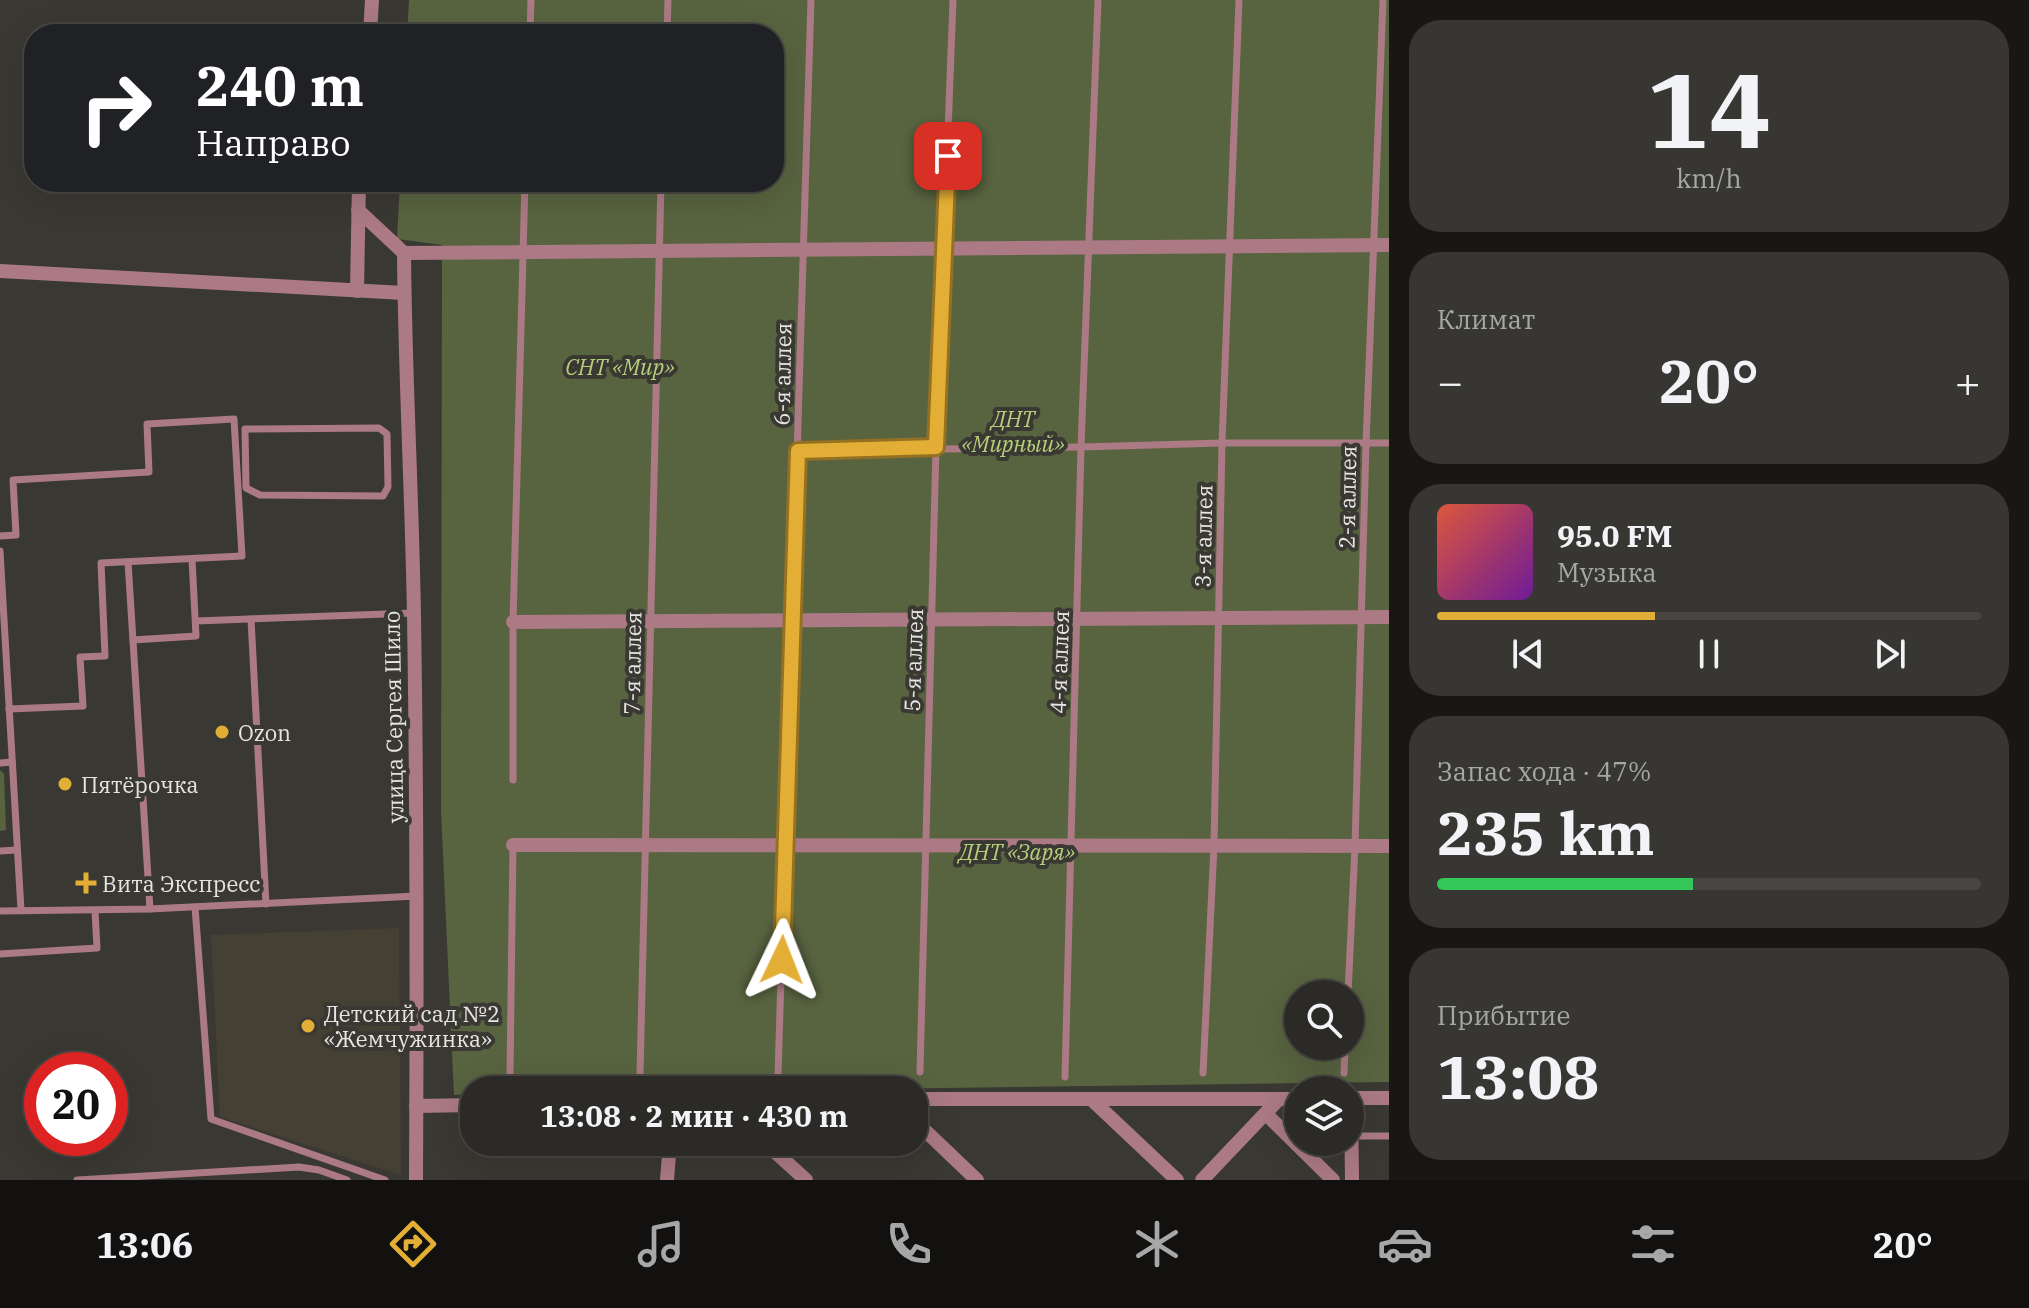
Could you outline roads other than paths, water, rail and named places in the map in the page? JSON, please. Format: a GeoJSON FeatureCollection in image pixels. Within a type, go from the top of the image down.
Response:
{"type":"FeatureCollection","features":[{"type":"Feature","properties":{"kind":"street"},"geometry":{"type":"LineString","coordinates":[[371,24],[372,0]]}},
{"type":"Feature","properties":{"kind":"street"},"geometry":{"type":"LineString","coordinates":[[357,291],[359,192]]}},
{"type":"Feature","properties":{"kind":"street"},"geometry":{"type":"LineString","coordinates":[[358,210],[404,253],[1382,245]]}},
{"type":"Feature","properties":{"kind":"street","name":"улица Сергея Шило"},"geometry":{"type":"LineString","coordinates":[[404,253],[414,613],[416,1180]]}},
{"type":"Feature","properties":{"kind":"street"},"geometry":{"type":"LineString","coordinates":[[0,271],[404,293]]}},
{"type":"Feature","properties":{"kind":"street"},"geometry":{"type":"LineString","coordinates":[[513,622],[1389,617]]}},
{"type":"Feature","properties":{"kind":"street"},"geometry":{"type":"LineString","coordinates":[[513,845],[1389,846]]}},
{"type":"Feature","properties":{"kind":"street"},"geometry":{"type":"LineString","coordinates":[[1364,1098],[1389,1098]]}},
{"type":"Feature","properties":{"kind":"street"},"geometry":{"type":"LineString","coordinates":[[928,1099],[1284,1099]]}},
{"type":"Feature","properties":{"kind":"street"},"geometry":{"type":"LineString","coordinates":[[1091,1099],[1177,1180]]}},
{"type":"Feature","properties":{"kind":"street"},"geometry":{"type":"LineString","coordinates":[[1202,1180],[1279,1099]]}},
{"type":"Feature","properties":{"kind":"street"},"geometry":{"type":"LineString","coordinates":[[416,1106],[460,1105]]}},
{"type":"Feature","properties":{"kind":"street"},"geometry":{"type":"LineString","coordinates":[[1266,1114],[1333,1180]]}},
{"type":"Feature","properties":{"kind":"street"},"geometry":{"type":"LineString","coordinates":[[928,1133],[977,1180]]}},
{"type":"Feature","properties":{"kind":"street"},"geometry":{"type":"LineString","coordinates":[[667,1180],[669,1156]]}},
{"type":"Feature","properties":{"kind":"street"},"geometry":{"type":"LineString","coordinates":[[780,1156],[806,1180]]}},
{"type":"Feature","properties":{"kind":"street"},"geometry":{"type":"LineString","coordinates":[[1351,1156],[1352,1180]]}},
{"type":"Feature","properties":{"kind":"lane"},"geometry":{"type":"LineString","coordinates":[[530,24],[531,0]]}},
{"type":"Feature","properties":{"kind":"lane"},"geometry":{"type":"LineString","coordinates":[[667,24],[668,0]]}},
{"type":"Feature","properties":{"kind":"lane"},"geometry":{"type":"LineString","coordinates":[[803,250],[811,0]]}},
{"type":"Feature","properties":{"kind":"lane"},"geometry":{"type":"LineString","coordinates":[[945,249],[953,0]]}},
{"type":"Feature","properties":{"kind":"lane"},"geometry":{"type":"LineString","coordinates":[[1090,248],[1098,0]]}},
{"type":"Feature","properties":{"kind":"lane","name":"3-я аллея"},"geometry":{"type":"LineString","coordinates":[[1203,1073],[1214,846],[1222,443],[1232,246],[1239,0]]}},
{"type":"Feature","properties":{"kind":"lane","name":"2-я аллея"},"geometry":{"type":"LineString","coordinates":[[1349,980],[1363,617],[1366,444],[1382,245],[1383,0]]}},
{"type":"Feature","properties":{"kind":"lane"},"geometry":{"type":"LineString","coordinates":[[513,780],[513,622],[525,192]]}},
{"type":"Feature","properties":{"kind":"lane"},"geometry":{"type":"LineString","coordinates":[[658,251],[661,192]]}},
{"type":"Feature","properties":{"kind":"lane","name":"4-я аллея"},"geometry":{"type":"LineString","coordinates":[[1065,1077],[1081,447],[1090,248]]}},
{"type":"Feature","properties":{"kind":"lane","name":"5-я аллея"},"geometry":{"type":"LineString","coordinates":[[920,1072],[936,447],[945,249]]}},
{"type":"Feature","properties":{"kind":"lane","name":"6-я аллея"},"geometry":{"type":"LineString","coordinates":[[778,1075],[803,250]]}},
{"type":"Feature","properties":{"kind":"lane","name":"7-я аллея"},"geometry":{"type":"LineString","coordinates":[[640,1075],[658,251]]}},
{"type":"Feature","properties":{"kind":"lane"},"geometry":{"type":"LineString","coordinates":[[0,536],[16,535],[13,480],[149,472],[147,424],[234,419],[242,556],[101,563],[105,656],[80,657],[83,706],[9,709]]}},
{"type":"Feature","properties":{"kind":"lane"},"geometry":{"type":"LineString","coordinates":[[235,430],[245,429],[379,428],[387,434],[388,487],[383,496],[260,495],[246,488],[245,429]]}},
{"type":"Feature","properties":{"kind":"lane"},"geometry":{"type":"LineString","coordinates":[[798,451],[1389,443]]}},
{"type":"Feature","properties":{"kind":"lane"},"geometry":{"type":"LineString","coordinates":[[0,551],[4,698],[9,709],[21,910]]}},
{"type":"Feature","properties":{"kind":"lane"},"geometry":{"type":"LineString","coordinates":[[133,640],[196,636],[192,559]]}},
{"type":"Feature","properties":{"kind":"lane"},"geometry":{"type":"LineString","coordinates":[[128,562],[150,909]]}},
{"type":"Feature","properties":{"kind":"lane"},"geometry":{"type":"LineString","coordinates":[[196,621],[414,613]]}},
{"type":"Feature","properties":{"kind":"lane"},"geometry":{"type":"LineString","coordinates":[[251,619],[266,904]]}},
{"type":"Feature","properties":{"kind":"lane"},"geometry":{"type":"LineString","coordinates":[[0,763],[12,762]]}},
{"type":"Feature","properties":{"kind":"lane"},"geometry":{"type":"LineString","coordinates":[[510,1075],[513,845]]}},
{"type":"Feature","properties":{"kind":"lane"},"geometry":{"type":"LineString","coordinates":[[0,851],[17,850]]}},
{"type":"Feature","properties":{"kind":"lane"},"geometry":{"type":"LineString","coordinates":[[0,911],[95,911],[417,896]]}},
{"type":"Feature","properties":{"kind":"lane"},"geometry":{"type":"LineString","coordinates":[[195,907],[211,1119],[385,1180]]}},
{"type":"Feature","properties":{"kind":"lane"},"geometry":{"type":"LineString","coordinates":[[0,954],[97,948],[95,911]]}},
{"type":"Feature","properties":{"kind":"lane"},"geometry":{"type":"LineString","coordinates":[[1344,1060],[1344,1073]]}},
{"type":"Feature","properties":{"kind":"lane"},"geometry":{"type":"LineString","coordinates":[[1364,1136],[1389,1136]]}},
{"type":"Feature","properties":{"kind":"lane"},"geometry":{"type":"LineString","coordinates":[[77,1180],[299,1167],[347,1180]]}},
{"type":"Feature","properties":{"kind":"place","name":"Ozon"},"geometry":{"type":"Point","coordinates":[222,732]}},
{"type":"Feature","properties":{"kind":"place","name":"Пятёрочка"},"geometry":{"type":"Point","coordinates":[65,784]}},
{"type":"Feature","properties":{"kind":"place","name":"Вита Экспресс"},"geometry":{"type":"Point","coordinates":[86,883]}},
{"type":"Feature","properties":{"kind":"place","name":"Детский сад №2 «Жемчужинка»"},"geometry":{"type":"Point","coordinates":[308,1026]}},
{"type":"Feature","properties":{"kind":"park label","name":"СНТ «Мир»"},"geometry":{"type":"Point","coordinates":[620,366]}},
{"type":"Feature","properties":{"kind":"park label","name":"ДНТ «Мирный»"},"geometry":{"type":"Point","coordinates":[1013,430]}},
{"type":"Feature","properties":{"kind":"park label","name":"ДНТ «Заря»"},"geometry":{"type":"Point","coordinates":[1017,851]}}]}
